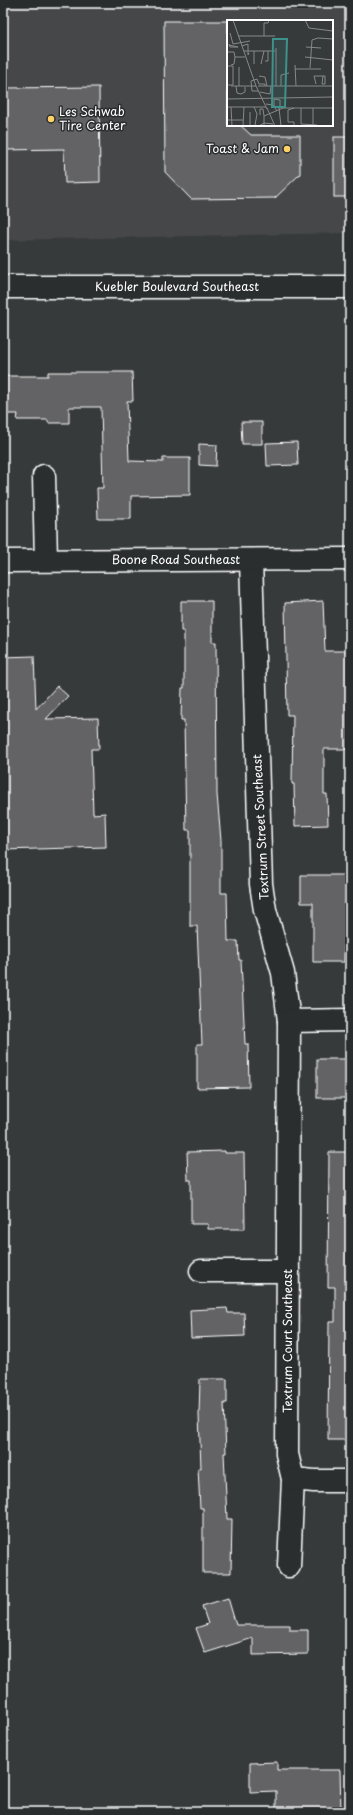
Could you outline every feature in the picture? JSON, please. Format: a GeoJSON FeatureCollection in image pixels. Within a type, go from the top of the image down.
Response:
{"type":"FeatureCollection","features":[{"type":"Feature","properties":{"kind":"street","name":"Kuebler Boulevard Southeast"},"geometry":{"type":"LineString","coordinates":[[3,287],[350,287]]}},
{"type":"Feature","properties":{"kind":"street"},"geometry":{"type":"LineString","coordinates":[[44,476],[46,560]]}},
{"type":"Feature","properties":{"kind":"street","name":"Boone Road Southeast"},"geometry":{"type":"LineString","coordinates":[[3,561],[350,559]]}},
{"type":"Feature","properties":{"kind":"street","name":"Textrum Street Southeast"},"geometry":{"type":"LineString","coordinates":[[251,560],[261,884],[265,910],[283,973],[289,1021],[288,1115]]}},
{"type":"Feature","properties":{"kind":"street"},"geometry":{"type":"LineString","coordinates":[[289,1021],[350,1020]]}},
{"type":"Feature","properties":{"kind":"street","name":"Textrum Court Southeast"},"geometry":{"type":"LineString","coordinates":[[288,1115],[287,1454],[293,1479],[289,1566]]}},
{"type":"Feature","properties":{"kind":"street"},"geometry":{"type":"LineString","coordinates":[[201,1272],[288,1271]]}},
{"type":"Feature","properties":{"kind":"street"},"geometry":{"type":"LineString","coordinates":[[293,1479],[314,1482],[350,1481]]}},
{"type":"Feature","properties":{"kind":"shaded area"},"geometry":{"type":"Polygon","coordinates":[[[3,3],[350,3],[350,233],[3,240],[3,3]]]}},
{"type":"Feature","properties":{"kind":"building"},"geometry":{"type":"Polygon","coordinates":[[[164,21],[227,21],[227,126],[241,126],[251,135],[300,135],[300,174],[275,198],[191,199],[165,172],[164,21]]]}},
{"type":"Feature","properties":{"kind":"building","name":"Les Schwab Tire Center"},"geometry":{"type":"Polygon","coordinates":[[[99,87],[100,182],[65,183],[64,149],[3,150],[3,88],[99,87]]]}},
{"type":"Feature","properties":{"kind":"building"},"geometry":{"type":"Polygon","coordinates":[[[334,137],[350,137],[350,197],[334,197],[334,137]]]}},
{"type":"Feature","properties":{"kind":"building"},"geometry":{"type":"Polygon","coordinates":[[[48,372],[132,372],[133,401],[127,401],[129,461],[163,462],[163,458],[190,458],[190,495],[131,496],[131,519],[98,519],[97,488],[103,488],[101,407],[69,407],[69,423],[48,423],[48,420],[17,420],[18,414],[3,414],[3,376],[48,376],[48,372]]]}},
{"type":"Feature","properties":{"kind":"building"},"geometry":{"type":"Polygon","coordinates":[[[241,422],[262,422],[262,444],[242,444],[241,422]]]}},
{"type":"Feature","properties":{"kind":"building"},"geometry":{"type":"Polygon","coordinates":[[[297,442],[298,465],[267,466],[266,443],[297,442]]]}},
{"type":"Feature","properties":{"kind":"building"},"geometry":{"type":"Polygon","coordinates":[[[199,444],[217,445],[216,466],[199,465],[199,444]]]}},
{"type":"Feature","properties":{"kind":"building"},"geometry":{"type":"Polygon","coordinates":[[[181,601],[212,601],[212,642],[216,642],[217,794],[221,841],[221,893],[227,893],[228,941],[238,941],[239,960],[241,960],[245,1044],[248,1044],[249,1087],[197,1088],[197,1044],[202,1044],[197,926],[190,926],[190,830],[186,830],[184,720],[181,720],[182,688],[184,688],[184,631],[181,631],[181,601]]]}},
{"type":"Feature","properties":{"kind":"building"},"geometry":{"type":"Polygon","coordinates":[[[323,601],[325,651],[350,651],[350,749],[324,749],[324,794],[327,794],[328,825],[295,826],[294,784],[292,784],[293,715],[287,715],[285,603],[323,601]]]}},
{"type":"Feature","properties":{"kind":"building"},"geometry":{"type":"Polygon","coordinates":[[[34,656],[36,709],[57,686],[68,696],[46,719],[98,718],[99,749],[91,749],[93,814],[105,813],[106,847],[3,850],[3,657],[34,656]]]}},
{"type":"Feature","properties":{"kind":"building"},"geometry":{"type":"Polygon","coordinates":[[[301,875],[346,875],[344,962],[313,962],[313,903],[301,903],[301,875]]]}},
{"type":"Feature","properties":{"kind":"building"},"geometry":{"type":"Polygon","coordinates":[[[317,1059],[350,1059],[350,1098],[317,1098],[317,1059]]]}},
{"type":"Feature","properties":{"kind":"building"},"geometry":{"type":"Polygon","coordinates":[[[225,1151],[225,1153],[244,1153],[245,1229],[208,1229],[208,1224],[191,1224],[191,1180],[188,1180],[187,1152],[225,1151]]]}},
{"type":"Feature","properties":{"kind":"building"},"geometry":{"type":"Polygon","coordinates":[[[329,1152],[350,1152],[350,1440],[328,1440],[329,1322],[335,1322],[335,1287],[328,1287],[329,1152]]]}},
{"type":"Feature","properties":{"kind":"building"},"geometry":{"type":"Polygon","coordinates":[[[227,1308],[228,1313],[244,1313],[245,1336],[191,1338],[190,1310],[227,1308]]]}},
{"type":"Feature","properties":{"kind":"building"},"geometry":{"type":"Polygon","coordinates":[[[200,1379],[227,1379],[227,1403],[224,1403],[226,1453],[224,1453],[227,1519],[232,1519],[231,1573],[203,1573],[203,1508],[200,1508],[198,1468],[201,1468],[199,1415],[200,1379]]]}},
{"type":"Feature","properties":{"kind":"building"},"geometry":{"type":"Polygon","coordinates":[[[228,1598],[236,1625],[290,1625],[290,1630],[308,1630],[308,1654],[253,1655],[253,1638],[205,1653],[196,1628],[208,1624],[202,1606],[228,1598]]]}},
{"type":"Feature","properties":{"kind":"building"},"geometry":{"type":"Polygon","coordinates":[[[277,1762],[277,1770],[340,1770],[341,1812],[276,1812],[276,1791],[250,1792],[250,1763],[277,1762]]]}},
{"type":"Feature","properties":{"kind":"place","name":"Les Schwab Tire Center"},"geometry":{"type":"Point","coordinates":[51,119]}},
{"type":"Feature","properties":{"kind":"place","name":"Toast & Jam"},"geometry":{"type":"Point","coordinates":[287,149]}}]}
